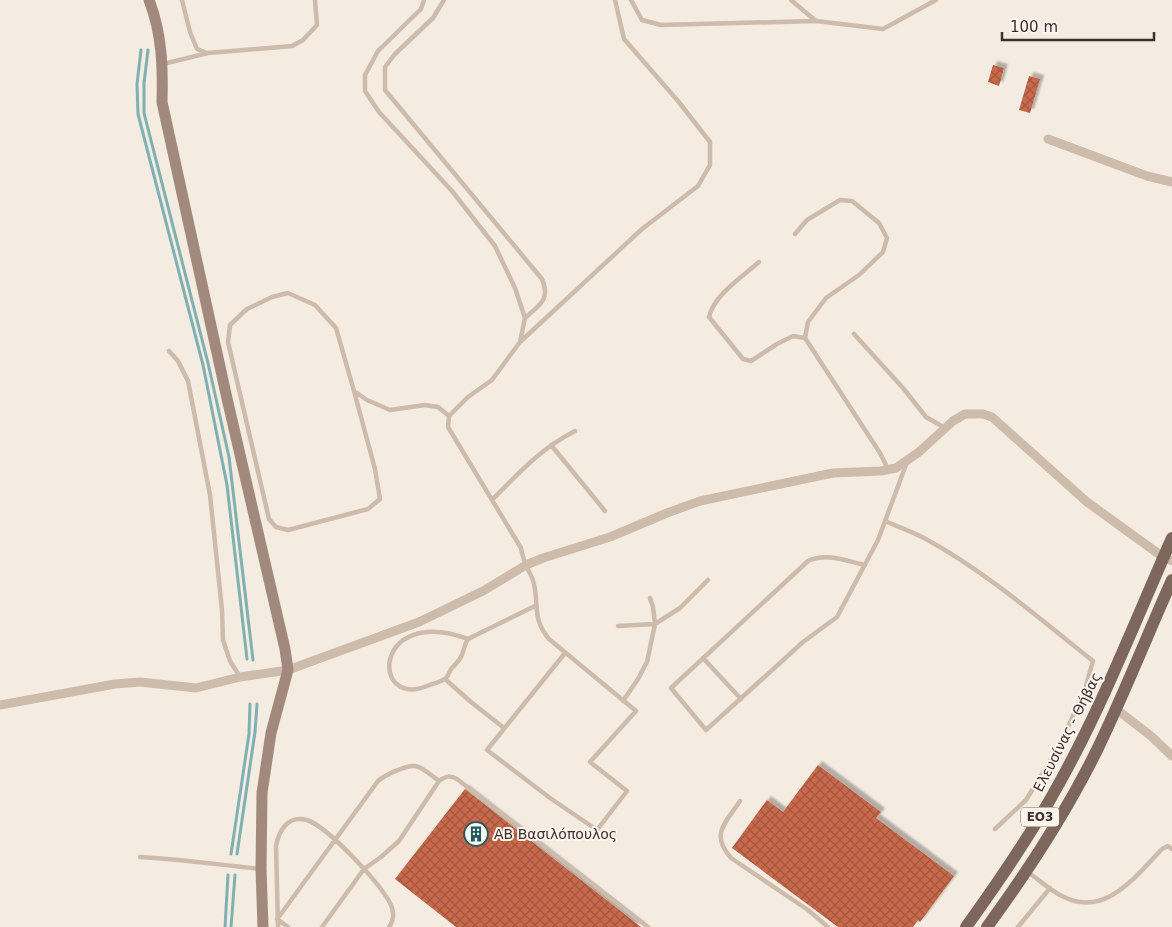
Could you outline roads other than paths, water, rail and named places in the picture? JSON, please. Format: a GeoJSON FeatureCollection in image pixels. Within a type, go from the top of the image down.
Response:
{"type":"FeatureCollection","features":[{"type":"Feature","properties":{"kind":"main road","name":"Ελευσίνας - Θήβας"},"geometry":{"type":"LineString","coordinates":[[966,927],[1013,860],[1062,779],[1168,559],[1172,538]]}},
{"type":"Feature","properties":{"kind":"main road","name":"ΕΟ3"},"geometry":{"type":"LineString","coordinates":[[987,927],[1027,871],[1076,789],[1116,709],[1172,582]]}},
{"type":"Feature","properties":{"kind":"street"},"geometry":{"type":"LineString","coordinates":[[149,0],[157,21],[163,64],[162,102],[224,385],[272,586],[288,670],[271,733],[264,769],[261,869],[263,927]]}},
{"type":"Feature","properties":{"kind":"street"},"geometry":{"type":"LineString","coordinates":[[1048,139],[1147,176],[1172,182]]}},
{"type":"Feature","properties":{"kind":"street"},"geometry":{"type":"LineString","coordinates":[[0,705],[115,684],[140,682],[196,688],[240,676],[288,670],[419,622],[483,592],[526,565],[543,558],[610,537],[700,501],[833,473],[896,468],[906,462],[953,421],[965,414],[983,414],[992,417],[1087,502],[1168,559]]}},
{"type":"Feature","properties":{"kind":"street"},"geometry":{"type":"LineString","coordinates":[[1116,709],[1151,736],[1172,756]]}},
{"type":"Feature","properties":{"kind":"lane"},"geometry":{"type":"LineString","coordinates":[[182,0],[190,32],[197,49],[208,53]]}},
{"type":"Feature","properties":{"kind":"lane"},"geometry":{"type":"LineString","coordinates":[[163,64],[208,53],[292,46],[303,40],[316,25],[315,0]]}},
{"type":"Feature","properties":{"kind":"lane"},"geometry":{"type":"LineString","coordinates":[[424,0],[421,9],[378,51],[365,74],[365,91],[379,112],[452,191],[495,246],[515,288],[525,318],[520,342]]}},
{"type":"Feature","properties":{"kind":"lane"},"geometry":{"type":"LineString","coordinates":[[444,0],[434,18],[395,54],[385,68],[384,90],[542,279],[547,289],[544,300],[525,318]]}},
{"type":"Feature","properties":{"kind":"lane"},"geometry":{"type":"LineString","coordinates":[[565,653],[487,750],[550,798],[597,830],[627,791],[590,762],[636,711],[565,653],[544,633],[535,606],[534,584],[521,548],[448,427],[449,416],[468,397],[492,380],[520,342],[642,229],[698,186],[710,165],[710,142],[678,101],[624,39],[615,0]]}},
{"type":"Feature","properties":{"kind":"lane"},"geometry":{"type":"LineString","coordinates":[[631,0],[642,20],[661,25],[816,20],[883,29],[936,0]]}},
{"type":"Feature","properties":{"kind":"lane"},"geometry":{"type":"LineString","coordinates":[[791,0],[816,20]]}},
{"type":"Feature","properties":{"kind":"lane"},"geometry":{"type":"LineString","coordinates":[[794,234],[807,220],[840,200],[852,201],[879,223],[887,238],[883,252],[859,274],[826,298],[808,322],[805,338],[880,453],[888,469]]}},
{"type":"Feature","properties":{"kind":"lane"},"geometry":{"type":"LineString","coordinates":[[759,262],[712,307],[709,317],[743,359],[751,361],[793,336],[805,338]]}},
{"type":"Feature","properties":{"kind":"lane"},"geometry":{"type":"LineString","coordinates":[[354,390],[375,469],[380,499],[368,509],[345,516],[288,530],[276,527],[269,519],[228,342],[230,325],[247,309],[272,297],[288,293],[315,305],[336,328],[354,390],[367,400],[390,410],[425,405],[438,407],[449,416]]}},
{"type":"Feature","properties":{"kind":"lane"},"geometry":{"type":"LineString","coordinates":[[854,334],[903,388],[926,417],[945,428]]}},
{"type":"Feature","properties":{"kind":"lane"},"geometry":{"type":"LineString","coordinates":[[169,350],[178,361],[188,381],[210,495],[222,610],[223,640],[230,661],[240,676]]}},
{"type":"Feature","properties":{"kind":"lane"},"geometry":{"type":"LineString","coordinates":[[492,500],[522,468],[551,445],[574,431]]}},
{"type":"Feature","properties":{"kind":"lane"},"geometry":{"type":"LineString","coordinates":[[551,445],[606,511]]}},
{"type":"Feature","properties":{"kind":"lane"},"geometry":{"type":"LineString","coordinates":[[864,565],[827,557],[815,557],[808,560],[671,688],[706,730],[803,642],[838,618],[864,565],[885,522],[906,462]]}},
{"type":"Feature","properties":{"kind":"lane"},"geometry":{"type":"LineString","coordinates":[[885,522],[923,538],[960,560],[1002,589],[1093,661],[1085,689],[1060,744],[1026,800],[995,829]]}},
{"type":"Feature","properties":{"kind":"lane"},"geometry":{"type":"LineString","coordinates":[[618,626],[655,624],[680,608],[708,580]]}},
{"type":"Feature","properties":{"kind":"lane"},"geometry":{"type":"LineString","coordinates":[[624,701],[647,662],[655,624],[650,598]]}},
{"type":"Feature","properties":{"kind":"lane"},"geometry":{"type":"LineString","coordinates":[[468,640],[453,634],[439,632],[427,632],[411,636],[396,645],[388,669],[394,681],[404,688],[416,690],[445,679],[461,656],[468,640],[535,606]]}},
{"type":"Feature","properties":{"kind":"lane"},"geometry":{"type":"LineString","coordinates":[[702,658],[740,699]]}},
{"type":"Feature","properties":{"kind":"lane"},"geometry":{"type":"LineString","coordinates":[[445,679],[504,728]]}},
{"type":"Feature","properties":{"kind":"lane"},"geometry":{"type":"LineString","coordinates":[[277,919],[378,781],[384,776],[409,766],[416,766],[439,781]]}},
{"type":"Feature","properties":{"kind":"lane"},"geometry":{"type":"LineString","coordinates":[[322,927],[364,869],[381,858],[399,841],[439,781],[444,777],[450,776],[457,779],[648,927]]}},
{"type":"Feature","properties":{"kind":"lane"},"geometry":{"type":"LineString","coordinates":[[740,801],[722,829],[720,843],[724,850],[731,858],[808,910],[828,927]]}},
{"type":"Feature","properties":{"kind":"lane"},"geometry":{"type":"LineString","coordinates":[[278,927],[276,846],[278,834],[285,824],[295,820],[306,820],[316,824],[336,840],[364,869],[391,904],[393,912],[392,926]]}},
{"type":"Feature","properties":{"kind":"lane"},"geometry":{"type":"LineString","coordinates":[[262,850],[276,846]]}},
{"type":"Feature","properties":{"kind":"lane"},"geometry":{"type":"LineString","coordinates":[[1027,871],[1060,895],[1087,903],[1098,902],[1118,893],[1162,849],[1168,846],[1172,849]]}},
{"type":"Feature","properties":{"kind":"lane"},"geometry":{"type":"LineString","coordinates":[[140,857],[261,869]]}},
{"type":"Feature","properties":{"kind":"lane"},"geometry":{"type":"LineString","coordinates":[[1018,927],[1050,888]]}},
{"type":"Feature","properties":{"kind":"lane"},"geometry":{"type":"LineString","coordinates":[[277,919],[288,927]]}},
{"type":"Feature","properties":{"kind":"waterway"},"geometry":{"type":"LineString","coordinates":[[141,50],[137,84],[138,114],[203,365],[227,485],[247,659]]}},
{"type":"Feature","properties":{"kind":"waterway"},"geometry":{"type":"LineString","coordinates":[[148,50],[144,83],[144,113],[208,363],[229,457],[253,660]]}},
{"type":"Feature","properties":{"kind":"waterway"},"geometry":{"type":"LineString","coordinates":[[231,854],[249,734],[250,704]]}},
{"type":"Feature","properties":{"kind":"waterway"},"geometry":{"type":"LineString","coordinates":[[237,854],[255,732],[257,704]]}},
{"type":"Feature","properties":{"kind":"waterway"},"geometry":{"type":"LineString","coordinates":[[225,927],[228,875]]}},
{"type":"Feature","properties":{"kind":"waterway"},"geometry":{"type":"LineString","coordinates":[[231,927],[235,875]]}},
{"type":"Feature","properties":{"kind":"place","name":"ΑΒ Βασιλόπουλος"},"geometry":{"type":"Point","coordinates":[476,834]}}]}
